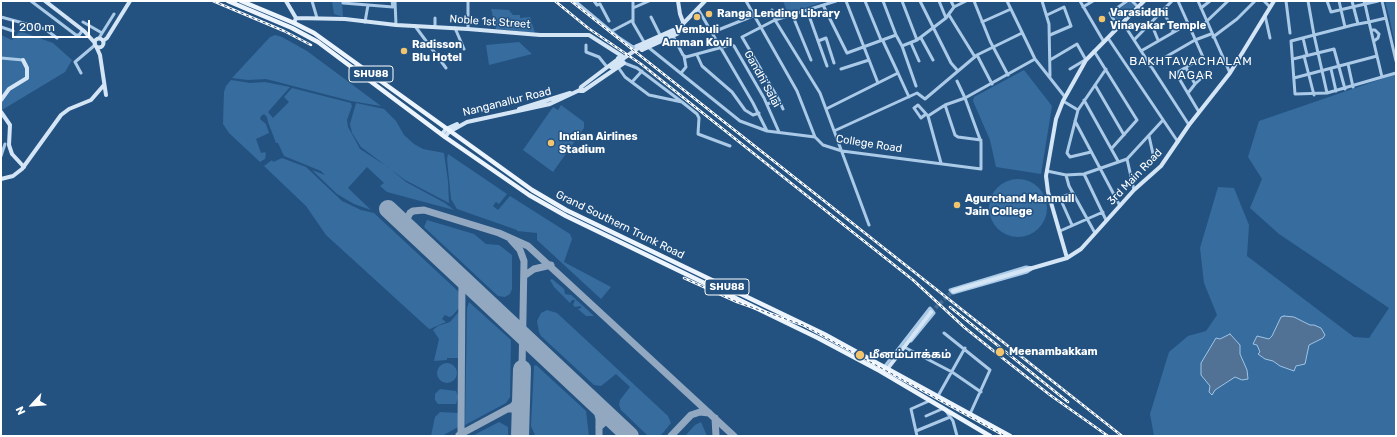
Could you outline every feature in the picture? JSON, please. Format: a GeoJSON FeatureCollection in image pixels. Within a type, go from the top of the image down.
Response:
{"type":"FeatureCollection","features":[{"type":"Feature","properties":{"kind":"main road","name":"Grand Southern Trunk Road"},"geometry":{"type":"LineString","coordinates":[[228,1],[319,40],[443,135],[535,199],[566,216],[818,338],[880,371],[990,436]]}},
{"type":"Feature","properties":{"kind":"main road","name":"Grand Southern Trunk Road"},"geometry":{"type":"LineString","coordinates":[[241,1],[294,23],[532,190],[566,210],[793,318],[1010,436]]}},
{"type":"Feature","properties":{"kind":"main road"},"geometry":{"type":"LineString","coordinates":[[292,28],[294,23]]}},
{"type":"Feature","properties":{"kind":"street"},"geometry":{"type":"LineString","coordinates":[[31,1],[76,35],[79,35],[83,31]]}},
{"type":"Feature","properties":{"kind":"street"},"geometry":{"type":"LineString","coordinates":[[45,1],[83,31],[95,44],[100,55],[106,95]]}},
{"type":"Feature","properties":{"kind":"street"},"geometry":{"type":"LineString","coordinates":[[83,31],[100,39],[106,38],[130,1]]}},
{"type":"Feature","properties":{"kind":"street"},"geometry":{"type":"LineString","coordinates":[[286,1],[296,18],[294,23]]}},
{"type":"Feature","properties":{"kind":"street"},"geometry":{"type":"LineString","coordinates":[[312,1],[317,18]]}},
{"type":"Feature","properties":{"kind":"street"},"geometry":{"type":"LineString","coordinates":[[343,1],[343,3],[354,2],[392,7],[394,1]]}},
{"type":"Feature","properties":{"kind":"street"},"geometry":{"type":"LineString","coordinates":[[365,22],[368,4],[371,1]]}},
{"type":"Feature","properties":{"kind":"street"},"geometry":{"type":"LineString","coordinates":[[382,1],[382,6]]}},
{"type":"Feature","properties":{"kind":"street"},"geometry":{"type":"LineString","coordinates":[[394,1],[396,25]]}},
{"type":"Feature","properties":{"kind":"street"},"geometry":{"type":"LineString","coordinates":[[468,1],[468,29]]}},
{"type":"Feature","properties":{"kind":"street"},"geometry":{"type":"LineString","coordinates":[[575,1],[631,46],[637,46],[674,30],[705,1]]}},
{"type":"Feature","properties":{"kind":"street"},"geometry":{"type":"LineString","coordinates":[[594,1],[597,5],[605,1]]}},
{"type":"Feature","properties":{"kind":"street"},"geometry":{"type":"LineString","coordinates":[[633,1],[633,20],[644,42]]}},
{"type":"Feature","properties":{"kind":"street"},"geometry":{"type":"LineString","coordinates":[[633,8],[649,1]]}},
{"type":"Feature","properties":{"kind":"street"},"geometry":{"type":"LineString","coordinates":[[637,46],[642,50],[673,36],[682,29],[683,22],[678,1]]}},
{"type":"Feature","properties":{"kind":"street"},"geometry":{"type":"LineString","coordinates":[[648,47],[730,114],[747,124],[767,131],[815,137],[797,91],[753,16],[746,1]]}},
{"type":"Feature","properties":{"kind":"street"},"geometry":{"type":"LineString","coordinates":[[783,109],[742,39],[775,20],[836,1]]}},
{"type":"Feature","properties":{"kind":"street"},"geometry":{"type":"LineString","coordinates":[[846,1],[878,83]]}},
{"type":"Feature","properties":{"kind":"street"},"geometry":{"type":"LineString","coordinates":[[865,1],[909,97]]}},
{"type":"Feature","properties":{"kind":"street"},"geometry":{"type":"LineString","coordinates":[[883,1],[896,35],[902,46],[916,86]]}},
{"type":"Feature","properties":{"kind":"street"},"geometry":{"type":"LineString","coordinates":[[902,1],[919,39],[933,60]]}},
{"type":"Feature","properties":{"kind":"street"},"geometry":{"type":"LineString","coordinates":[[920,1],[932,30],[951,64],[958,71]]}},
{"type":"Feature","properties":{"kind":"street"},"geometry":{"type":"LineString","coordinates":[[939,1],[947,16],[976,56],[992,84]]}},
{"type":"Feature","properties":{"kind":"street"},"geometry":{"type":"LineString","coordinates":[[951,1],[954,7]]}},
{"type":"Feature","properties":{"kind":"street"},"geometry":{"type":"LineString","coordinates":[[902,46],[919,39],[932,30],[954,7],[966,1]]}},
{"type":"Feature","properties":{"kind":"street"},"geometry":{"type":"LineString","coordinates":[[974,1],[993,47],[1008,75]]}},
{"type":"Feature","properties":{"kind":"street"},"geometry":{"type":"LineString","coordinates":[[1007,1],[1035,59],[1050,76],[1064,99],[1078,110]]}},
{"type":"Feature","properties":{"kind":"street"},"geometry":{"type":"LineString","coordinates":[[1042,1],[1047,16],[1050,35],[1050,76]]}},
{"type":"Feature","properties":{"kind":"street"},"geometry":{"type":"LineString","coordinates":[[1080,1],[1178,142]]}},
{"type":"Feature","properties":{"kind":"street"},"geometry":{"type":"LineString","coordinates":[[1083,7],[1093,1]]}},
{"type":"Feature","properties":{"kind":"street"},"geometry":{"type":"LineString","coordinates":[[1118,28],[1110,13],[1127,1]]}},
{"type":"Feature","properties":{"kind":"street"},"geometry":{"type":"LineString","coordinates":[[1132,1],[1138,7]]}},
{"type":"Feature","properties":{"kind":"street"},"geometry":{"type":"LineString","coordinates":[[1067,258],[1047,184],[1050,140],[1056,119],[1064,99],[1086,60],[1144,1]]}},
{"type":"Feature","properties":{"kind":"street"},"geometry":{"type":"LineString","coordinates":[[1134,40],[1172,1]]}},
{"type":"Feature","properties":{"kind":"street"},"geometry":{"type":"LineString","coordinates":[[1178,1],[1202,59],[1177,74],[1199,112]]}},
{"type":"Feature","properties":{"kind":"street"},"geometry":{"type":"LineString","coordinates":[[1198,1],[1206,22],[1230,73]]}},
{"type":"Feature","properties":{"kind":"street"},"geometry":{"type":"LineString","coordinates":[[1201,8],[1210,1]]}},
{"type":"Feature","properties":{"kind":"street"},"geometry":{"type":"LineString","coordinates":[[1206,22],[1228,1]]}},
{"type":"Feature","properties":{"kind":"street"},"geometry":{"type":"LineString","coordinates":[[1150,66],[1195,40],[1212,35],[1237,19],[1255,1]]}},
{"type":"Feature","properties":{"kind":"street"},"geometry":{"type":"LineString","coordinates":[[1264,1],[1270,7]]}},
{"type":"Feature","properties":{"kind":"street","name":"3rd Main Road"},"geometry":{"type":"LineString","coordinates":[[953,291],[1067,258],[1081,249],[1134,190],[1161,166],[1199,112],[1230,73],[1274,1]]}},
{"type":"Feature","properties":{"kind":"street"},"geometry":{"type":"LineString","coordinates":[[1286,1],[1290,33]]}},
{"type":"Feature","properties":{"kind":"street"},"geometry":{"type":"LineString","coordinates":[[1308,1],[1317,53],[1327,93]]}},
{"type":"Feature","properties":{"kind":"street"},"geometry":{"type":"LineString","coordinates":[[1327,1],[1330,12],[1378,1]]}},
{"type":"Feature","properties":{"kind":"street"},"geometry":{"type":"LineString","coordinates":[[1338,1],[1345,27]]}},
{"type":"Feature","properties":{"kind":"street"},"geometry":{"type":"LineString","coordinates":[[1352,1],[1358,24]]}},
{"type":"Feature","properties":{"kind":"street"},"geometry":{"type":"LineString","coordinates":[[1382,1],[1396,61]]}},
{"type":"Feature","properties":{"kind":"street"},"geometry":{"type":"LineString","coordinates":[[1365,3],[1382,78]]}},
{"type":"Feature","properties":{"kind":"street"},"geometry":{"type":"LineString","coordinates":[[600,4],[609,21]]}},
{"type":"Feature","properties":{"kind":"street"},"geometry":{"type":"LineString","coordinates":[[823,5],[846,53],[896,35]]}},
{"type":"Feature","properties":{"kind":"street"},"geometry":{"type":"LineString","coordinates":[[1047,16],[1064,7],[1071,26],[1050,35]]}},
{"type":"Feature","properties":{"kind":"street","name":"Gandhi Salai"},"geometry":{"type":"LineString","coordinates":[[698,9],[722,47],[759,113],[767,131]]}},
{"type":"Feature","properties":{"kind":"street"},"geometry":{"type":"LineString","coordinates":[[982,22],[1011,9]]}},
{"type":"Feature","properties":{"kind":"street"},"geometry":{"type":"LineString","coordinates":[[772,10],[775,20],[817,88],[826,108],[869,225]]}},
{"type":"Feature","properties":{"kind":"street"},"geometry":{"type":"LineString","coordinates":[[807,10],[827,66]]}},
{"type":"Feature","properties":{"kind":"street"},"geometry":{"type":"LineString","coordinates":[[1163,10],[1172,32]]}},
{"type":"Feature","properties":{"kind":"street"},"geometry":{"type":"LineString","coordinates":[[54,18],[59,12]]}},
{"type":"Feature","properties":{"kind":"street"},"geometry":{"type":"LineString","coordinates":[[81,73],[75,62],[100,39],[114,14]]}},
{"type":"Feature","properties":{"kind":"street"},"geometry":{"type":"LineString","coordinates":[[792,14],[812,60]]}},
{"type":"Feature","properties":{"kind":"street"},"geometry":{"type":"LineString","coordinates":[[1265,15],[1270,38]]}},
{"type":"Feature","properties":{"kind":"street"},"geometry":{"type":"LineString","coordinates":[[1,16],[45,30],[58,38]]}},
{"type":"Feature","properties":{"kind":"street"},"geometry":{"type":"LineString","coordinates":[[713,32],[753,16]]}},
{"type":"Feature","properties":{"kind":"street"},"geometry":{"type":"LineString","coordinates":[[651,17],[660,35]]}},
{"type":"Feature","properties":{"kind":"street","name":"Noble 1st Street"},"geometry":{"type":"LineString","coordinates":[[296,18],[317,18],[540,35],[589,36],[622,56],[618,58]]}},
{"type":"Feature","properties":{"kind":"street"},"geometry":{"type":"LineString","coordinates":[[435,18],[435,27]]}},
{"type":"Feature","properties":{"kind":"street"},"geometry":{"type":"LineString","coordinates":[[1386,18],[1291,41],[1295,94],[1314,95],[1327,93],[1353,87],[1396,73]]}},
{"type":"Feature","properties":{"kind":"street"},"geometry":{"type":"LineString","coordinates":[[612,31],[633,20]]}},
{"type":"Feature","properties":{"kind":"street"},"geometry":{"type":"LineString","coordinates":[[83,22],[102,33]]}},
{"type":"Feature","properties":{"kind":"street","name":"Nanganallur Road"},"geometry":{"type":"LineString","coordinates":[[447,130],[469,119],[498,115],[550,104],[580,91],[637,49],[673,33],[683,22]]}},
{"type":"Feature","properties":{"kind":"street"},"geometry":{"type":"LineString","coordinates":[[1123,23],[1189,126]]}},
{"type":"Feature","properties":{"kind":"street"},"geometry":{"type":"LineString","coordinates":[[1151,23],[1158,40]]}},
{"type":"Feature","properties":{"kind":"street"},"geometry":{"type":"LineString","coordinates":[[1141,51],[1188,24]]}},
{"type":"Feature","properties":{"kind":"street"},"geometry":{"type":"LineString","coordinates":[[415,26],[446,68]]}},
{"type":"Feature","properties":{"kind":"street"},"geometry":{"type":"LineString","coordinates":[[1,27],[13,31]]}},
{"type":"Feature","properties":{"kind":"street"},"geometry":{"type":"LineString","coordinates":[[454,28],[464,49]]}},
{"type":"Feature","properties":{"kind":"street"},"geometry":{"type":"LineString","coordinates":[[1371,30],[1375,30],[1379,34],[1378,38],[1374,41]]}},
{"type":"Feature","properties":{"kind":"street"},"geometry":{"type":"LineString","coordinates":[[834,131],[918,93],[925,99],[976,56],[1022,33]]}},
{"type":"Feature","properties":{"kind":"street"},"geometry":{"type":"LineString","coordinates":[[673,36],[684,56],[686,67],[681,73]]}},
{"type":"Feature","properties":{"kind":"street"},"geometry":{"type":"LineString","coordinates":[[818,41],[826,38],[834,63]]}},
{"type":"Feature","properties":{"kind":"street"},"geometry":{"type":"LineString","coordinates":[[1303,38],[1314,95]]}},
{"type":"Feature","properties":{"kind":"street"},"geometry":{"type":"LineString","coordinates":[[100,39],[102,47],[100,55]]}},
{"type":"Feature","properties":{"kind":"street"},"geometry":{"type":"LineString","coordinates":[[911,42],[919,61]]}},
{"type":"Feature","properties":{"kind":"street"},"geometry":{"type":"LineString","coordinates":[[95,44],[102,47]]}},
{"type":"Feature","properties":{"kind":"street"},"geometry":{"type":"LineString","coordinates":[[1050,60],[1077,44],[1086,60]]}},
{"type":"Feature","properties":{"kind":"street"},"geometry":{"type":"LineString","coordinates":[[586,45],[586,52],[599,57],[607,68]]}},
{"type":"Feature","properties":{"kind":"street","name":"Gandhi Salai"},"geometry":{"type":"LineString","coordinates":[[722,47],[730,45],[734,46],[767,104],[779,132]]}},
{"type":"Feature","properties":{"kind":"street"},"geometry":{"type":"LineString","coordinates":[[684,56],[697,55],[722,47]]}},
{"type":"Feature","properties":{"kind":"street"},"geometry":{"type":"LineString","coordinates":[[1293,59],[1334,49],[1345,89]]}},
{"type":"Feature","properties":{"kind":"street"},"geometry":{"type":"LineString","coordinates":[[1094,51],[1137,119],[1136,122],[1112,148]]}},
{"type":"Feature","properties":{"kind":"street"},"geometry":{"type":"LineString","coordinates":[[697,55],[702,66],[732,92],[745,110],[753,114],[759,113]]}},
{"type":"Feature","properties":{"kind":"street"},"geometry":{"type":"LineString","coordinates":[[1294,78],[1377,56]]}},
{"type":"Feature","properties":{"kind":"street"},"geometry":{"type":"LineString","coordinates":[[1,58],[23,60],[28,68],[27,78],[9,89],[1,100]]}},
{"type":"Feature","properties":{"kind":"street"},"geometry":{"type":"LineString","coordinates":[[580,91],[581,87],[618,58],[642,71],[699,116],[698,134],[730,146]]}},
{"type":"Feature","properties":{"kind":"street"},"geometry":{"type":"LineString","coordinates":[[940,163],[927,115],[945,105],[965,98],[992,84],[1035,59]]}},
{"type":"Feature","properties":{"kind":"street"},"geometry":{"type":"LineString","coordinates":[[841,69],[869,60]]}},
{"type":"Feature","properties":{"kind":"street"},"geometry":{"type":"LineString","coordinates":[[1070,69],[1086,60]]}},
{"type":"Feature","properties":{"kind":"street"},"geometry":{"type":"LineString","coordinates":[[580,91],[583,91],[623,62]]}},
{"type":"Feature","properties":{"kind":"street"},"geometry":{"type":"LineString","coordinates":[[1348,64],[1353,87]]}},
{"type":"Feature","properties":{"kind":"street"},"geometry":{"type":"LineString","coordinates":[[618,67],[625,77],[653,97],[682,102]]}},
{"type":"Feature","properties":{"kind":"street"},"geometry":{"type":"LineString","coordinates":[[1186,68],[1195,84]]}},
{"type":"Feature","properties":{"kind":"street"},"geometry":{"type":"LineString","coordinates":[[1091,152],[1070,157],[1068,155],[1074,120],[1078,110],[1106,69]]}},
{"type":"Feature","properties":{"kind":"street"},"geometry":{"type":"LineString","coordinates":[[1331,69],[1336,91]]}},
{"type":"Feature","properties":{"kind":"street"},"geometry":{"type":"LineString","coordinates":[[632,82],[642,71]]}},
{"type":"Feature","properties":{"kind":"street"},"geometry":{"type":"LineString","coordinates":[[1188,94],[1195,84],[1209,71]]}},
{"type":"Feature","properties":{"kind":"street"},"geometry":{"type":"LineString","coordinates":[[826,108],[898,73]]}},
{"type":"Feature","properties":{"kind":"street"},"geometry":{"type":"LineString","coordinates":[[945,105],[955,135],[958,138],[980,140],[965,98],[957,81]]}},
{"type":"Feature","properties":{"kind":"street"},"geometry":{"type":"LineString","coordinates":[[1,179],[15,175],[24,167],[60,116],[68,109],[92,100],[104,85]]}},
{"type":"Feature","properties":{"kind":"street"},"geometry":{"type":"LineString","coordinates":[[1095,85],[1124,135]]}},
{"type":"Feature","properties":{"kind":"street"},"geometry":{"type":"LineString","coordinates":[[767,104],[779,100]]}},
{"type":"Feature","properties":{"kind":"street"},"geometry":{"type":"LineString","coordinates":[[1084,100],[1118,161]]}},
{"type":"Feature","properties":{"kind":"street"},"geometry":{"type":"LineString","coordinates":[[1,112],[10,125],[8,145],[1,156]]}},
{"type":"Feature","properties":{"kind":"street"},"geometry":{"type":"LineString","coordinates":[[1074,120],[1120,206]]}},
{"type":"Feature","properties":{"kind":"street"},"geometry":{"type":"LineString","coordinates":[[1047,171],[1066,175],[1084,174],[1126,159],[1163,120]]}},
{"type":"Feature","properties":{"kind":"street"},"geometry":{"type":"LineString","coordinates":[[443,135],[447,130]]}},
{"type":"Feature","properties":{"kind":"street"},"geometry":{"type":"LineString","coordinates":[[1149,136],[1153,154]]}},
{"type":"Feature","properties":{"kind":"street","name":"College Road"},"geometry":{"type":"LineString","coordinates":[[815,137],[823,145],[842,151],[981,169],[982,154],[980,140]]}},
{"type":"Feature","properties":{"kind":"street"},"geometry":{"type":"LineString","coordinates":[[1,142],[8,145],[12,154],[24,167]]}},
{"type":"Feature","properties":{"kind":"street"},"geometry":{"type":"LineString","coordinates":[[1126,159],[1134,190]]}},
{"type":"Feature","properties":{"kind":"street"},"geometry":{"type":"LineString","coordinates":[[1084,174],[1106,220]]}},
{"type":"Feature","properties":{"kind":"street"},"geometry":{"type":"LineString","coordinates":[[1066,175],[1072,193],[1095,233]]}},
{"type":"Feature","properties":{"kind":"street"},"geometry":{"type":"LineString","coordinates":[[1051,201],[1072,193]]}},
{"type":"Feature","properties":{"kind":"street"},"geometry":{"type":"LineString","coordinates":[[1060,198],[1072,225]]}},
{"type":"Feature","properties":{"kind":"street"},"geometry":{"type":"LineString","coordinates":[[1060,231],[1103,212]]}},
{"type":"Feature","properties":{"kind":"street"},"geometry":{"type":"LineString","coordinates":[[1026,267],[1033,268],[1027,272],[953,294],[950,290],[994,275],[1026,267]]}},
{"type":"Feature","properties":{"kind":"street"},"geometry":{"type":"LineString","coordinates":[[930,308],[934,313],[906,348],[887,368],[930,308]]}},
{"type":"Feature","properties":{"kind":"street"},"geometry":{"type":"LineString","coordinates":[[887,368],[931,312]]}},
{"type":"Feature","properties":{"kind":"street"},"geometry":{"type":"LineString","coordinates":[[944,333],[990,370],[970,414]]}},
{"type":"Feature","properties":{"kind":"street"},"geometry":{"type":"LineString","coordinates":[[906,348],[952,372],[981,392]]}},
{"type":"Feature","properties":{"kind":"street"},"geometry":{"type":"LineString","coordinates":[[938,396],[964,348]]}},
{"type":"Feature","properties":{"kind":"street"},"geometry":{"type":"LineString","coordinates":[[917,436],[912,409],[929,401]]}},
{"type":"Feature","properties":{"kind":"street"},"geometry":{"type":"LineString","coordinates":[[926,416],[944,410],[950,417],[957,436]]}},
{"type":"Feature","properties":{"kind":"street"},"geometry":{"type":"LineString","coordinates":[[916,431],[950,417]]}},
{"type":"Feature","properties":{"kind":"shaded area"},"geometry":{"type":"Polygon","coordinates":[[[332,1],[342,1],[343,17],[334,14],[332,1]]]}},
{"type":"Feature","properties":{"kind":"shaded area"},"geometry":{"type":"Polygon","coordinates":[[[783,1],[825,1],[788,14],[783,1]]]}},
{"type":"Feature","properties":{"kind":"shaded area"},"geometry":{"type":"Polygon","coordinates":[[[1130,1],[1135,6],[1117,23],[1112,14],[1130,1]]]}},
{"type":"Feature","properties":{"kind":"shaded area"},"geometry":{"type":"Polygon","coordinates":[[[1385,1],[1396,1],[1396,49],[1390,20],[1385,1]]]}},
{"type":"Feature","properties":{"kind":"shaded area"},"geometry":{"type":"Polygon","coordinates":[[[491,9],[509,10],[513,15],[520,15],[520,18],[530,17],[535,33],[496,29],[491,9]]]}},
{"type":"Feature","properties":{"kind":"shaded area"},"geometry":{"type":"Polygon","coordinates":[[[20,31],[53,43],[72,60],[65,72],[2,110],[7,117],[1,119],[1,35],[12,40],[20,31]]]}},
{"type":"Feature","properties":{"kind":"shaded area"},"geometry":{"type":"Polygon","coordinates":[[[275,35],[282,37],[307,51],[381,106],[351,101],[266,79],[248,80],[232,78],[270,37],[275,35]]]}},
{"type":"Feature","properties":{"kind":"shaded area"},"geometry":{"type":"Polygon","coordinates":[[[519,42],[532,54],[489,65],[486,45],[519,42]]]}},
{"type":"Feature","properties":{"kind":"shaded area"},"geometry":{"type":"Polygon","coordinates":[[[1024,70],[1052,106],[1041,174],[996,167],[990,140],[973,101],[974,97],[1024,70]]]}},
{"type":"Feature","properties":{"kind":"shaded area"},"geometry":{"type":"Polygon","coordinates":[[[1396,74],[1396,436],[1154,436],[1150,414],[1169,352],[1188,336],[1206,331],[1217,315],[1204,283],[1200,248],[1218,187],[1234,188],[1249,225],[1247,256],[1354,337],[1369,338],[1389,308],[1279,234],[1250,208],[1262,179],[1248,157],[1259,121],[1396,74]]]}},
{"type":"Feature","properties":{"kind":"shaded area"},"geometry":{"type":"Polygon","coordinates":[[[231,80],[250,83],[265,82],[290,87],[268,112],[273,118],[289,102],[284,97],[292,88],[351,103],[352,106],[347,120],[348,127],[360,149],[388,167],[406,182],[445,203],[454,210],[387,192],[380,186],[384,183],[367,167],[348,188],[371,210],[354,204],[337,194],[312,170],[325,175],[321,171],[284,156],[278,143],[276,143],[267,117],[264,114],[260,119],[266,124],[269,133],[256,139],[261,153],[265,152],[266,154],[265,159],[260,162],[229,133],[223,124],[224,92],[226,86],[231,80]]]}},
{"type":"Feature","properties":{"kind":"shaded area"},"geometry":{"type":"Polygon","coordinates":[[[356,103],[384,109],[396,121],[404,135],[414,144],[423,149],[444,153],[449,203],[405,180],[361,147],[352,133],[350,124],[356,103]]]}},
{"type":"Feature","properties":{"kind":"shaded area","name":"Indian Airlines Stadium"},"geometry":{"type":"Polygon","coordinates":[[[561,105],[584,122],[584,128],[553,172],[523,150],[553,107],[558,110],[561,105]]]}},
{"type":"Feature","properties":{"kind":"shaded area"},"geometry":{"type":"Polygon","coordinates":[[[448,154],[507,194],[499,204],[496,202],[493,206],[498,210],[510,196],[570,234],[572,239],[564,262],[611,287],[601,299],[537,240],[537,233],[517,231],[457,209],[451,199],[447,159],[448,154]]]}},
{"type":"Feature","properties":{"kind":"shaded area"},"geometry":{"type":"Polygon","coordinates":[[[282,158],[306,167],[342,201],[361,210],[374,213],[460,293],[460,307],[452,316],[449,317],[445,315],[442,319],[446,322],[430,329],[428,328],[326,235],[306,206],[264,166],[272,160],[273,162],[282,158]]]}},
{"type":"Feature","properties":{"kind":"shaded area"},"geometry":{"type":"Polygon","coordinates":[[[1018,179],[1034,184],[1042,192],[1047,208],[1042,224],[1034,232],[1018,237],[1002,232],[994,224],[989,208],[994,192],[1002,184],[1018,179]]]}},
{"type":"Feature","properties":{"kind":"shaded area"},"geometry":{"type":"Polygon","coordinates":[[[427,220],[474,234],[486,244],[499,245],[512,255],[512,289],[510,294],[505,297],[498,296],[424,227],[427,220]]]}},
{"type":"Feature","properties":{"kind":"shaded area"},"geometry":{"type":"Polygon","coordinates":[[[552,279],[564,289],[565,294],[571,295],[594,316],[586,316],[578,309],[581,308],[581,306],[575,307],[573,305],[575,300],[572,300],[570,303],[554,287],[550,280],[552,279]]]}},
{"type":"Feature","properties":{"kind":"shaded area"},"geometry":{"type":"Polygon","coordinates":[[[469,302],[511,340],[510,397],[506,403],[465,425],[467,308],[469,302]]]}},
{"type":"Feature","properties":{"kind":"shaded area"},"geometry":{"type":"Polygon","coordinates":[[[461,309],[458,358],[447,358],[447,360],[434,361],[439,339],[433,330],[438,326],[450,322],[461,309]]]}},
{"type":"Feature","properties":{"kind":"shaded area"},"geometry":{"type":"Polygon","coordinates":[[[547,310],[557,313],[668,416],[671,423],[662,434],[659,436],[647,435],[621,410],[619,405],[620,400],[630,387],[616,374],[601,386],[594,385],[541,336],[537,321],[541,313],[547,310]]]}},
{"type":"Feature","properties":{"kind":"shaded area"},"geometry":{"type":"Polygon","coordinates":[[[1281,317],[1294,317],[1310,325],[1321,328],[1325,335],[1323,338],[1309,345],[1305,364],[1296,366],[1294,371],[1280,366],[1273,361],[1265,359],[1258,354],[1260,352],[1257,345],[1253,344],[1257,336],[1269,339],[1281,317]]]}},
{"type":"Feature","properties":{"kind":"shaded area"},"geometry":{"type":"Polygon","coordinates":[[[1230,334],[1240,345],[1240,354],[1247,370],[1248,379],[1242,380],[1235,377],[1215,390],[1212,395],[1209,392],[1210,386],[1201,375],[1201,363],[1216,338],[1220,339],[1230,334]]]}},
{"type":"Feature","properties":{"kind":"shaded area"},"geometry":{"type":"Polygon","coordinates":[[[443,363],[451,363],[457,369],[457,377],[451,383],[443,383],[437,377],[437,369],[443,363]]]}},
{"type":"Feature","properties":{"kind":"shaded area"},"geometry":{"type":"Polygon","coordinates":[[[536,365],[586,411],[589,436],[535,435],[531,426],[534,366],[536,365]]]}},
{"type":"Feature","properties":{"kind":"shaded area"},"geometry":{"type":"Polygon","coordinates":[[[440,389],[456,391],[458,397],[456,404],[438,404],[435,400],[435,394],[440,389]]]}},
{"type":"Feature","properties":{"kind":"shaded area"},"geometry":{"type":"Polygon","coordinates":[[[440,412],[458,413],[458,427],[442,436],[431,436],[435,417],[440,412]]]}},
{"type":"Feature","properties":{"kind":"shaded area"},"geometry":{"type":"Polygon","coordinates":[[[499,422],[508,427],[508,436],[472,436],[499,422]]]}},
{"type":"Feature","properties":{"kind":"shaded area"},"geometry":{"type":"Polygon","coordinates":[[[701,422],[707,436],[685,436],[695,425],[701,422]]]}},
{"type":"Feature","properties":{"kind":"taxiway"},"geometry":{"type":"LineString","coordinates":[[407,227],[406,221],[410,213],[413,211],[424,210],[499,233],[528,246],[734,436]]}},
{"type":"Feature","properties":{"kind":"taxiway"},"geometry":{"type":"LineString","coordinates":[[511,240],[520,250],[524,261],[522,369]]}},
{"type":"Feature","properties":{"kind":"taxiway"},"geometry":{"type":"LineString","coordinates":[[524,276],[534,269],[551,265]]}},
{"type":"Feature","properties":{"kind":"taxiway"},"geometry":{"type":"LineString","coordinates":[[461,434],[462,277]]}},
{"type":"Feature","properties":{"kind":"taxiway"},"geometry":{"type":"LineString","coordinates":[[459,435],[513,406],[521,395]]}},
{"type":"Feature","properties":{"kind":"taxiway"},"geometry":{"type":"LineString","coordinates":[[595,401],[599,419],[599,436]]}},
{"type":"Feature","properties":{"kind":"taxiway"},"geometry":{"type":"LineString","coordinates":[[509,409],[516,409],[520,412]]}},
{"type":"Feature","properties":{"kind":"taxiway"},"geometry":{"type":"LineString","coordinates":[[671,436],[691,415],[700,412],[709,413]]}},
{"type":"Feature","properties":{"kind":"taxiway"},"geometry":{"type":"LineString","coordinates":[[715,418],[716,436]]}},
{"type":"Feature","properties":{"kind":"taxiway"},"geometry":{"type":"LineString","coordinates":[[599,427],[606,421],[616,421]]}},
{"type":"Feature","properties":{"kind":"taxiway"},"geometry":{"type":"LineString","coordinates":[[520,424],[525,436]]}},
{"type":"Feature","properties":{"kind":"runway"},"geometry":{"type":"LineString","coordinates":[[388,209],[630,436]]}},
{"type":"Feature","properties":{"kind":"runway"},"geometry":{"type":"LineString","coordinates":[[520,436],[522,369]]}},
{"type":"Feature","properties":{"kind":"tunnel"},"geometry":{"type":"LineString","coordinates":[[931,312],[953,291]]}},
{"type":"Feature","properties":{"kind":"railway"},"geometry":{"type":"LineString","coordinates":[[213,1],[284,31],[311,45]]}},
{"type":"Feature","properties":{"kind":"railway"},"geometry":{"type":"LineString","coordinates":[[555,1],[588,28],[641,64],[913,280],[965,328],[1005,360],[1050,395],[1108,436]]}},
{"type":"Feature","properties":{"kind":"railway"},"geometry":{"type":"LineString","coordinates":[[571,1],[1122,436]]}},
{"type":"Feature","properties":{"kind":"railway"},"geometry":{"type":"LineString","coordinates":[[684,278],[737,302],[803,325],[1005,436]]}},
{"type":"Feature","properties":{"kind":"railway"},"geometry":{"type":"LineString","coordinates":[[950,307],[1068,402]]}},
{"type":"Feature","properties":{"kind":"place","name":"Ranga Lending Library"},"geometry":{"type":"Point","coordinates":[709,14]}},
{"type":"Feature","properties":{"kind":"place","name":"Vembuli Amman Kovil"},"geometry":{"type":"Point","coordinates":[697,17]}},
{"type":"Feature","properties":{"kind":"place","name":"Varasiddhi Vinayakar Temple"},"geometry":{"type":"Point","coordinates":[1102,19]}},
{"type":"Feature","properties":{"kind":"place","name":"Radisson Blu Hotel"},"geometry":{"type":"Point","coordinates":[404,51]}},
{"type":"Feature","properties":{"kind":"place","name":"Indian Airlines Stadium"},"geometry":{"type":"Point","coordinates":[551,143]}},
{"type":"Feature","properties":{"kind":"place","name":"Agurchand Manmull Jain College"},"geometry":{"type":"Point","coordinates":[957,205]}},
{"type":"Feature","properties":{"kind":"place","name":"Meenambakkam"},"geometry":{"type":"Point","coordinates":[1000,352]}},
{"type":"Feature","properties":{"kind":"place","name":"மீனம்பாக்கம்"},"geometry":{"type":"Point","coordinates":[860,355]}},
{"type":"Feature","properties":{"kind":"district","name":"BAKHTAVACHALAM NAGAR"},"geometry":{"type":"Point","coordinates":[1191,69]}}]}
